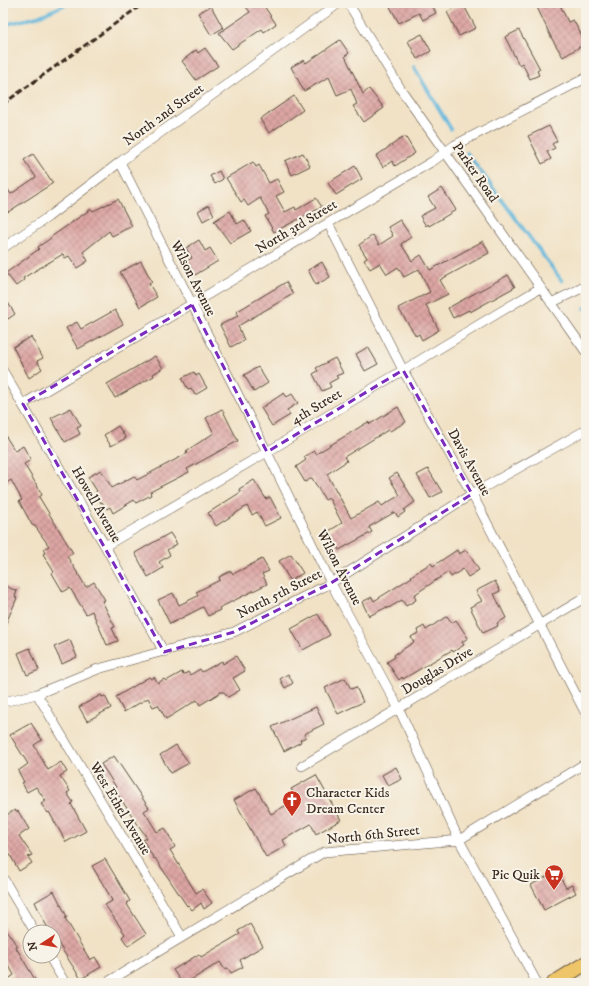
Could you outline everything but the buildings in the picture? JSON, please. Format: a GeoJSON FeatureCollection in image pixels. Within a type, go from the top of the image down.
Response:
{"type":"FeatureCollection","features":[{"type":"Feature","properties":{"kind":"main road"},"geometry":{"type":"LineString","coordinates":[[554,983],[586,963]]}},
{"type":"Feature","properties":{"kind":"street","name":"North 2nd Street"},"geometry":{"type":"LineString","coordinates":[[3,248],[48,217],[120,162],[339,3]]}},
{"type":"Feature","properties":{"kind":"street","name":"Parker Road"},"geometry":{"type":"LineString","coordinates":[[348,3],[393,78],[586,352]]}},
{"type":"Feature","properties":{"kind":"street","name":"North 3rd Street"},"geometry":{"type":"LineString","coordinates":[[23,404],[192,305],[455,145],[586,78]]}},
{"type":"Feature","properties":{"kind":"street","name":"Wilson Avenue"},"geometry":{"type":"LineString","coordinates":[[120,162],[268,452],[331,583],[399,709],[459,840],[537,983]]}},
{"type":"Feature","properties":{"kind":"street","name":"Davis Avenue"},"geometry":{"type":"LineString","coordinates":[[328,223],[403,370],[472,494],[586,714]]}},
{"type":"Feature","properties":{"kind":"street"},"geometry":{"type":"LineString","coordinates":[[551,303],[586,286]]}},
{"type":"Feature","properties":{"kind":"street","name":"4th Street"},"geometry":{"type":"LineString","coordinates":[[106,546],[268,452],[540,288]]}},
{"type":"Feature","properties":{"kind":"street","name":"Howell Avenue"},"geometry":{"type":"LineString","coordinates":[[3,371],[106,546],[164,652]]}},
{"type":"Feature","properties":{"kind":"street","name":"North 5th Street"},"geometry":{"type":"LineString","coordinates":[[3,702],[37,694],[98,669],[234,632],[331,583],[472,494],[586,430]]}},
{"type":"Feature","properties":{"kind":"street","name":"Douglas Drive"},"geometry":{"type":"LineString","coordinates":[[302,766],[586,597]]}},
{"type":"Feature","properties":{"kind":"street","name":"West Ethel Avenue"},"geometry":{"type":"LineString","coordinates":[[37,694],[182,936]]}},
{"type":"Feature","properties":{"kind":"street","name":"North 6th Street"},"geometry":{"type":"LineString","coordinates":[[106,983],[324,852],[459,840],[586,763]]}},
{"type":"Feature","properties":{"kind":"street"},"geometry":{"type":"LineString","coordinates":[[3,878],[30,924]]}},
{"type":"Feature","properties":{"kind":"street"},"geometry":{"type":"LineString","coordinates":[[54,964],[65,983]]}},
{"type":"Feature","properties":{"kind":"highlighted area"},"geometry":{"type":"Polygon","coordinates":[[[192,305],[267,452],[403,370],[472,494],[331,583],[234,632],[164,652],[23,404],[192,305]]]}},
{"type":"Feature","properties":{"kind":"waterway"},"geometry":{"type":"LineString","coordinates":[[3,25],[37,17],[69,3]]}},
{"type":"Feature","properties":{"kind":"waterway"},"geometry":{"type":"LineString","coordinates":[[414,67],[451,129]]}},
{"type":"Feature","properties":{"kind":"waterway"},"geometry":{"type":"LineString","coordinates":[[467,153],[562,281]]}},
{"type":"Feature","properties":{"kind":"railway"},"geometry":{"type":"LineString","coordinates":[[3,104],[144,3]]}},
{"type":"Feature","properties":{"kind":"place","name":"Character Kids Dream Center"},"geometry":{"type":"Point","coordinates":[292,817]}},
{"type":"Feature","properties":{"kind":"place","name":"Pic Quik"},"geometry":{"type":"Point","coordinates":[554,891]}}]}
